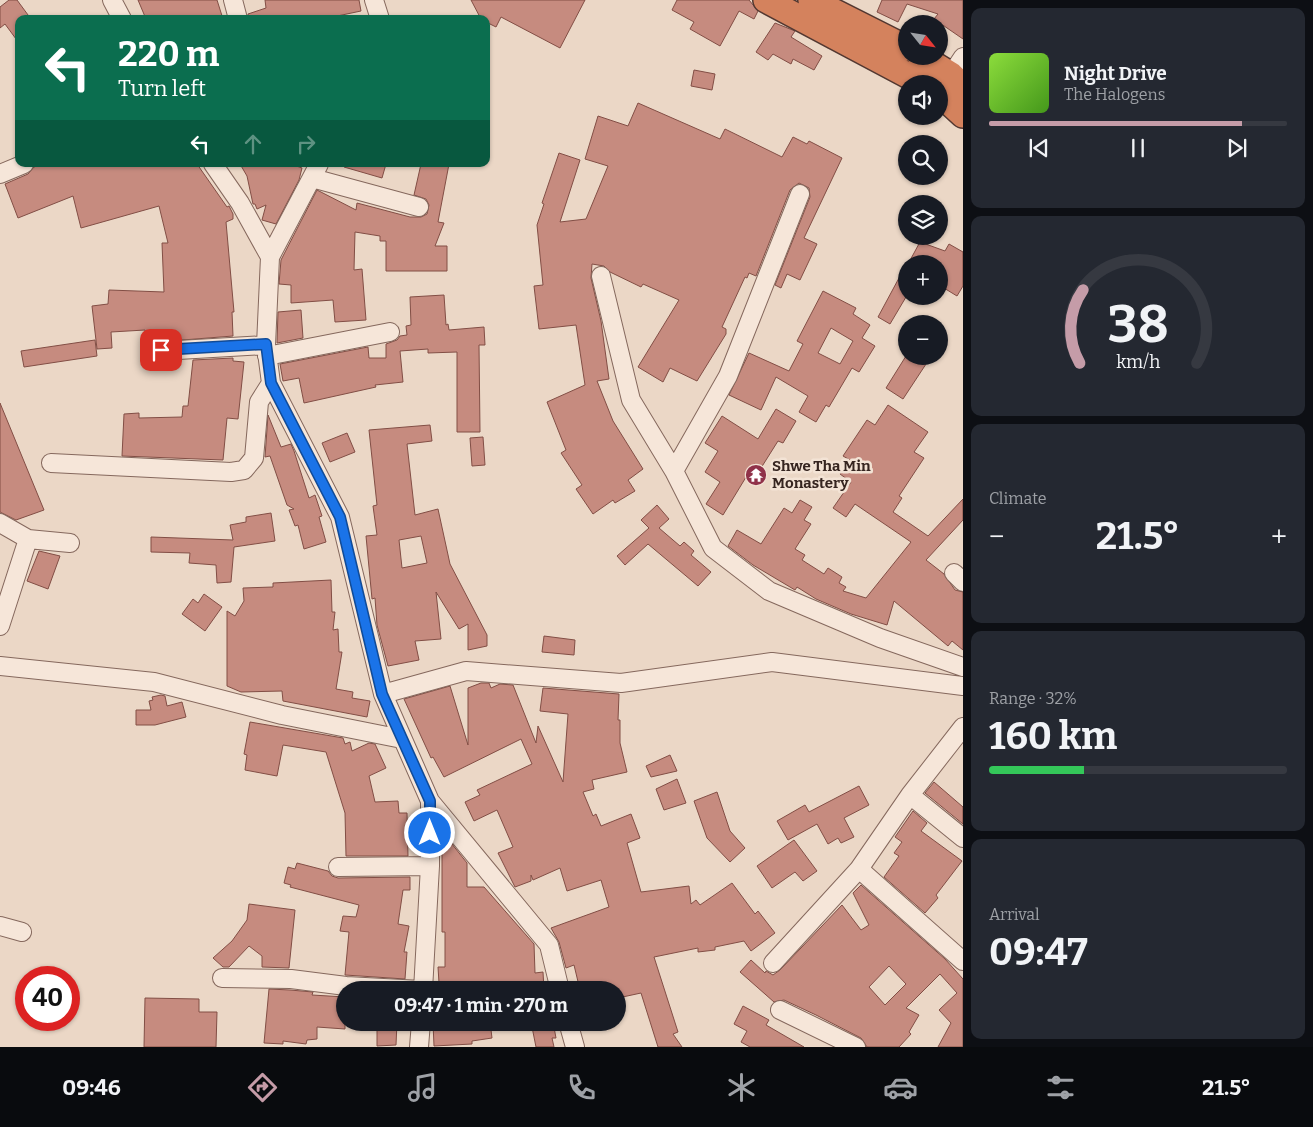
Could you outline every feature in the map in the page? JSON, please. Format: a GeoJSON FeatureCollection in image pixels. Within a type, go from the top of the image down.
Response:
{"type":"FeatureCollection","features":[{"type":"Feature","properties":{"kind":"highway"},"geometry":{"type":"LineString","coordinates":[[766,0],[907,75]]}},
{"type":"Feature","properties":{"kind":"highway"},"geometry":{"type":"LineString","coordinates":[[811,0],[898,44]]}},
{"type":"Feature","properties":{"kind":"highway"},"geometry":{"type":"LineString","coordinates":[[934,65],[954,78],[963,115]]}},
{"type":"Feature","properties":{"kind":"street"},"geometry":{"type":"LineString","coordinates":[[112,0],[120,15]]}},
{"type":"Feature","properties":{"kind":"street"},"geometry":{"type":"LineString","coordinates":[[233,0],[237,15]]}},
{"type":"Feature","properties":{"kind":"street"},"geometry":{"type":"LineString","coordinates":[[374,0],[377,15]]}},
{"type":"Feature","properties":{"kind":"street"},"geometry":{"type":"LineString","coordinates":[[0,174],[17,167]]}},
{"type":"Feature","properties":{"kind":"street"},"geometry":{"type":"LineString","coordinates":[[215,167],[240,203],[270,257]]}},
{"type":"Feature","properties":{"kind":"street"},"geometry":{"type":"LineString","coordinates":[[419,207],[316,171],[270,257],[267,350],[271,383],[340,517],[382,694],[430,801],[549,945],[558,981]]}},
{"type":"Feature","properties":{"kind":"street"},"geometry":{"type":"LineString","coordinates":[[674,471],[728,376],[800,194]]}},
{"type":"Feature","properties":{"kind":"street"},"geometry":{"type":"LineString","coordinates":[[601,276],[631,400],[674,471],[713,548],[769,590],[880,638],[963,667]]}},
{"type":"Feature","properties":{"kind":"street"},"geometry":{"type":"LineString","coordinates":[[161,350],[267,350],[390,332]]}},
{"type":"Feature","properties":{"kind":"street"},"geometry":{"type":"LineString","coordinates":[[51,463],[231,472],[244,470],[254,458],[259,402],[271,383]]}},
{"type":"Feature","properties":{"kind":"street"},"geometry":{"type":"LineString","coordinates":[[0,523],[28,539],[70,543]]}},
{"type":"Feature","properties":{"kind":"street"},"geometry":{"type":"LineString","coordinates":[[0,626],[28,539]]}},
{"type":"Feature","properties":{"kind":"street"},"geometry":{"type":"LineString","coordinates":[[382,694],[466,671],[621,683],[772,662],[963,686]]}},
{"type":"Feature","properties":{"kind":"street"},"geometry":{"type":"LineString","coordinates":[[0,666],[154,682],[282,715],[402,739]]}},
{"type":"Feature","properties":{"kind":"street"},"geometry":{"type":"LineString","coordinates":[[773,963],[859,869],[910,795],[963,727]]}},
{"type":"Feature","properties":{"kind":"street"},"geometry":{"type":"LineString","coordinates":[[910,795],[963,838]]}},
{"type":"Feature","properties":{"kind":"street"},"geometry":{"type":"LineString","coordinates":[[423,981],[430,866],[430,801]]}},
{"type":"Feature","properties":{"kind":"street"},"geometry":{"type":"LineString","coordinates":[[338,867],[430,866]]}},
{"type":"Feature","properties":{"kind":"street"},"geometry":{"type":"LineString","coordinates":[[859,869],[963,961]]}},
{"type":"Feature","properties":{"kind":"street"},"geometry":{"type":"LineString","coordinates":[[0,926],[22,932]]}},
{"type":"Feature","properties":{"kind":"street"},"geometry":{"type":"LineString","coordinates":[[222,978],[291,979],[336,985]]}},
{"type":"Feature","properties":{"kind":"street"},"geometry":{"type":"LineString","coordinates":[[780,1010],[856,1047]]}},
{"type":"Feature","properties":{"kind":"street"},"geometry":{"type":"LineString","coordinates":[[420,1047],[421,1031]]}},
{"type":"Feature","properties":{"kind":"street"},"geometry":{"type":"LineString","coordinates":[[571,1031],[575,1047]]}},
{"type":"Feature","properties":{"kind":"building"},"geometry":{"type":"Polygon","coordinates":[[[9,0],[17,0],[28,15],[15,15],[15,38],[5,24],[0,28],[0,7],[9,0]]]}},
{"type":"Feature","properties":{"kind":"building"},"geometry":{"type":"Polygon","coordinates":[[[138,0],[217,0],[222,15],[144,15],[138,0]]]}},
{"type":"Feature","properties":{"kind":"building"},"geometry":{"type":"Polygon","coordinates":[[[265,0],[359,0],[361,11],[342,15],[248,15],[266,8],[265,0]]]}},
{"type":"Feature","properties":{"kind":"building"},"geometry":{"type":"Polygon","coordinates":[[[471,0],[585,0],[560,48],[501,17],[496,27],[490,24],[490,15],[479,15],[471,0]]]}},
{"type":"Feature","properties":{"kind":"building"},"geometry":{"type":"Polygon","coordinates":[[[677,0],[749,0],[758,11],[754,19],[739,11],[720,46],[690,29],[694,22],[672,10],[677,0]]]}},
{"type":"Feature","properties":{"kind":"building"},"geometry":{"type":"Polygon","coordinates":[[[882,0],[963,0],[963,39],[948,29],[948,15],[937,15],[907,4],[902,15],[898,15],[898,22],[877,12],[882,0]]]}},
{"type":"Feature","properties":{"kind":"building"},"geometry":{"type":"Polygon","coordinates":[[[775,23],[795,31],[791,37],[822,56],[814,70],[793,59],[791,64],[773,54],[768,60],[756,52],[775,23]]]}},
{"type":"Feature","properties":{"kind":"building"},"geometry":{"type":"Polygon","coordinates":[[[694,70],[715,74],[712,90],[691,86],[694,70]]]}},
{"type":"Feature","properties":{"kind":"building"},"geometry":{"type":"Polygon","coordinates":[[[638,103],[720,139],[725,129],[782,157],[793,137],[807,144],[809,141],[842,158],[804,238],[817,244],[800,280],[787,274],[781,288],[775,285],[810,197],[809,188],[799,183],[790,190],[756,276],[749,273],[747,278],[745,277],[722,327],[726,329],[726,334],[697,381],[670,368],[663,382],[638,367],[679,300],[643,284],[641,287],[610,272],[604,266],[592,264],[591,278],[601,321],[609,379],[597,381],[613,421],[643,469],[628,480],[635,491],[615,503],[613,500],[593,514],[576,489],[582,485],[561,453],[566,450],[547,402],[585,385],[576,325],[539,329],[534,286],[543,285],[537,225],[544,204],[542,203],[559,153],[580,160],[560,222],[586,219],[608,166],[585,159],[598,116],[628,126],[638,103]]]}},
{"type":"Feature","properties":{"kind":"building"},"geometry":{"type":"Polygon","coordinates":[[[34,167],[199,167],[233,214],[233,219],[226,222],[234,312],[232,312],[233,336],[145,343],[145,330],[111,332],[112,348],[97,349],[92,306],[108,304],[109,290],[164,292],[162,243],[168,243],[159,206],[81,228],[73,196],[18,218],[5,184],[28,174],[34,167]]]}},
{"type":"Feature","properties":{"kind":"building"},"geometry":{"type":"Polygon","coordinates":[[[242,167],[302,168],[299,180],[276,224],[262,220],[266,205],[257,209],[255,204],[253,204],[247,176],[242,167]]]}},
{"type":"Feature","properties":{"kind":"building"},"geometry":{"type":"Polygon","coordinates":[[[344,167],[385,167],[382,178],[344,167]]]}},
{"type":"Feature","properties":{"kind":"building"},"geometry":{"type":"Polygon","coordinates":[[[420,167],[448,167],[438,222],[444,223],[435,246],[447,246],[447,271],[386,271],[386,241],[380,241],[380,236],[355,232],[354,270],[362,269],[366,320],[335,322],[333,300],[291,303],[291,285],[279,284],[281,260],[317,190],[356,210],[357,203],[410,217],[421,217],[427,214],[429,205],[426,199],[414,195],[420,167]]]}},
{"type":"Feature","properties":{"kind":"building"},"geometry":{"type":"Polygon","coordinates":[[[949,244],[963,252],[963,286],[957,296],[948,290],[948,255],[913,255],[918,245],[928,245],[945,251],[949,244]]]}},
{"type":"Feature","properties":{"kind":"building"},"geometry":{"type":"Polygon","coordinates":[[[898,280],[898,305],[901,305],[890,324],[878,317],[898,280]]]}},
{"type":"Feature","properties":{"kind":"building"},"geometry":{"type":"Polygon","coordinates":[[[823,291],[856,308],[853,314],[870,325],[862,338],[875,346],[859,372],[852,368],[829,407],[826,405],[816,422],[799,412],[808,396],[776,377],[761,410],[729,395],[749,353],[789,371],[803,344],[797,341],[823,291]],[[831,328],[818,353],[840,364],[853,341],[831,328]]]}},
{"type":"Feature","properties":{"kind":"building"},"geometry":{"type":"Polygon","coordinates":[[[444,295],[446,325],[448,324],[449,330],[484,327],[485,345],[479,345],[480,432],[457,432],[457,352],[428,353],[428,349],[400,351],[403,382],[375,385],[376,387],[304,403],[299,378],[283,381],[280,364],[368,347],[369,358],[386,358],[386,344],[397,340],[400,336],[407,335],[406,326],[411,325],[410,297],[444,295]]]}},
{"type":"Feature","properties":{"kind":"building"},"geometry":{"type":"Polygon","coordinates":[[[301,310],[303,338],[277,343],[278,312],[301,310]]]}},
{"type":"Feature","properties":{"kind":"building"},"geometry":{"type":"Polygon","coordinates":[[[95,340],[97,356],[24,367],[21,351],[95,340]]]}},
{"type":"Feature","properties":{"kind":"building"},"geometry":{"type":"Polygon","coordinates":[[[233,358],[233,361],[244,362],[238,419],[227,418],[223,460],[122,456],[124,414],[139,413],[139,418],[182,417],[183,406],[188,406],[193,360],[233,358]]]}},
{"type":"Feature","properties":{"kind":"building"},"geometry":{"type":"Polygon","coordinates":[[[900,365],[925,365],[903,399],[886,388],[900,365]]]}},
{"type":"Feature","properties":{"kind":"building"},"geometry":{"type":"Polygon","coordinates":[[[0,403],[44,510],[16,520],[0,512],[0,403]]]}},
{"type":"Feature","properties":{"kind":"building"},"geometry":{"type":"Polygon","coordinates":[[[888,405],[928,432],[914,452],[924,458],[899,496],[902,498],[893,512],[928,536],[963,499],[963,520],[926,560],[944,574],[955,590],[963,592],[963,650],[952,641],[948,646],[894,601],[887,625],[851,614],[816,599],[797,587],[795,590],[753,565],[728,546],[737,530],[761,544],[784,508],[792,513],[800,500],[812,507],[804,520],[811,524],[795,549],[805,555],[802,560],[824,574],[828,568],[842,577],[839,583],[846,587],[843,591],[866,598],[911,542],[855,504],[846,517],[833,508],[851,482],[840,474],[850,460],[843,456],[867,420],[875,425],[888,405]]]}},
{"type":"Feature","properties":{"kind":"building"},"geometry":{"type":"Polygon","coordinates":[[[776,409],[796,421],[783,443],[778,441],[761,468],[754,464],[723,515],[706,504],[720,482],[705,472],[718,451],[705,443],[722,416],[758,439],[776,409]]]}},
{"type":"Feature","properties":{"kind":"building"},"geometry":{"type":"Polygon","coordinates":[[[268,415],[281,447],[291,444],[309,498],[315,495],[322,516],[319,517],[326,542],[304,549],[298,525],[295,526],[289,510],[294,509],[287,505],[270,456],[265,457],[268,415]]]}},
{"type":"Feature","properties":{"kind":"building"},"geometry":{"type":"Polygon","coordinates":[[[430,425],[432,441],[407,444],[415,515],[438,509],[450,564],[487,635],[487,646],[468,650],[468,624],[459,629],[436,592],[441,639],[415,641],[419,660],[388,666],[377,625],[375,598],[372,599],[366,536],[377,535],[373,506],[377,505],[369,430],[430,425]],[[421,536],[399,540],[402,568],[427,563],[421,536]]]}},
{"type":"Feature","properties":{"kind":"building"},"geometry":{"type":"Polygon","coordinates":[[[347,433],[355,452],[330,462],[322,443],[347,433]]]}},
{"type":"Feature","properties":{"kind":"building"},"geometry":{"type":"Polygon","coordinates":[[[483,437],[485,465],[472,466],[470,438],[483,437]]]}},
{"type":"Feature","properties":{"kind":"building"},"geometry":{"type":"Polygon","coordinates":[[[657,505],[669,519],[659,528],[680,546],[684,542],[694,551],[691,555],[711,572],[698,586],[648,544],[625,565],[617,556],[649,528],[641,520],[657,505]]]}},
{"type":"Feature","properties":{"kind":"building"},"geometry":{"type":"Polygon","coordinates":[[[271,513],[275,541],[234,547],[231,582],[217,583],[216,565],[189,563],[190,553],[151,552],[151,537],[233,540],[230,525],[246,522],[246,517],[271,513]]]}},
{"type":"Feature","properties":{"kind":"building"},"geometry":{"type":"Polygon","coordinates":[[[39,551],[60,556],[48,589],[27,581],[39,551]]]}},
{"type":"Feature","properties":{"kind":"building"},"geometry":{"type":"Polygon","coordinates":[[[331,580],[332,612],[335,612],[333,630],[338,629],[339,652],[342,652],[336,689],[353,692],[352,698],[370,701],[367,717],[283,701],[282,691],[241,692],[227,686],[227,611],[235,616],[244,601],[243,588],[273,587],[273,583],[331,580]]]}},
{"type":"Feature","properties":{"kind":"building"},"geometry":{"type":"Polygon","coordinates":[[[204,594],[222,607],[205,631],[182,614],[193,599],[198,603],[204,594]]]}},
{"type":"Feature","properties":{"kind":"building"},"geometry":{"type":"Polygon","coordinates":[[[544,636],[575,640],[574,655],[542,652],[544,636]]]}},
{"type":"Feature","properties":{"kind":"building"},"geometry":{"type":"Polygon","coordinates":[[[481,683],[489,683],[491,688],[500,684],[513,685],[536,743],[538,726],[563,782],[568,714],[540,711],[543,688],[619,694],[618,720],[620,720],[620,743],[627,772],[592,780],[594,789],[583,792],[593,816],[596,814],[601,826],[631,814],[640,838],[627,843],[641,892],[689,886],[691,904],[696,900],[700,905],[732,883],[755,914],[758,911],[775,933],[751,951],[744,941],[715,947],[715,950],[698,952],[698,948],[654,957],[678,1032],[673,1034],[682,1047],[658,1047],[641,993],[626,996],[626,981],[578,981],[574,965],[566,968],[559,942],[551,928],[609,907],[601,880],[567,891],[560,868],[533,880],[531,875],[531,881],[515,887],[498,853],[513,847],[497,810],[474,821],[465,802],[480,795],[477,790],[532,764],[521,739],[444,777],[433,757],[431,758],[404,699],[450,686],[468,745],[468,688],[481,683]]]}},
{"type":"Feature","properties":{"kind":"building"},"geometry":{"type":"Polygon","coordinates":[[[165,696],[167,706],[182,702],[186,717],[155,725],[136,725],[136,710],[151,710],[149,701],[153,700],[152,697],[165,696]]]}},
{"type":"Feature","properties":{"kind":"building"},"geometry":{"type":"Polygon","coordinates":[[[250,722],[343,738],[345,744],[350,742],[352,751],[369,743],[375,744],[386,768],[369,776],[375,802],[398,801],[399,813],[407,813],[408,856],[346,856],[345,813],[326,752],[283,745],[277,776],[245,770],[247,755],[244,754],[250,722]]]}},
{"type":"Feature","properties":{"kind":"building"},"geometry":{"type":"Polygon","coordinates":[[[670,755],[677,771],[651,777],[646,766],[670,755]]]}},
{"type":"Feature","properties":{"kind":"building"},"geometry":{"type":"Polygon","coordinates":[[[677,779],[686,803],[664,810],[656,789],[677,779]]]}},
{"type":"Feature","properties":{"kind":"building"},"geometry":{"type":"Polygon","coordinates":[[[934,782],[963,807],[963,824],[925,793],[934,782]]]}},
{"type":"Feature","properties":{"kind":"building"},"geometry":{"type":"Polygon","coordinates":[[[859,786],[869,805],[844,818],[854,837],[841,843],[838,838],[828,844],[817,824],[788,840],[777,821],[805,805],[809,812],[859,786]]]}},
{"type":"Feature","properties":{"kind":"building"},"geometry":{"type":"Polygon","coordinates":[[[717,792],[730,831],[745,848],[730,862],[707,838],[694,801],[717,792]]]}},
{"type":"Feature","properties":{"kind":"building"},"geometry":{"type":"Polygon","coordinates":[[[913,811],[927,823],[921,831],[962,861],[936,895],[938,898],[925,913],[884,877],[899,856],[894,853],[902,842],[895,837],[913,811]]]}},
{"type":"Feature","properties":{"kind":"building"},"geometry":{"type":"Polygon","coordinates":[[[442,839],[448,839],[467,863],[467,887],[484,887],[534,944],[535,973],[543,972],[544,981],[439,981],[438,967],[445,967],[445,932],[442,932],[442,839]]]}},
{"type":"Feature","properties":{"kind":"building"},"geometry":{"type":"Polygon","coordinates":[[[794,840],[817,871],[803,881],[795,872],[772,888],[757,866],[794,840]]]}},
{"type":"Feature","properties":{"kind":"building"},"geometry":{"type":"Polygon","coordinates":[[[297,863],[328,871],[332,876],[338,878],[410,877],[410,890],[403,890],[398,924],[409,926],[404,952],[407,952],[405,979],[345,975],[349,932],[340,931],[343,916],[356,917],[359,905],[290,887],[291,885],[284,883],[288,867],[295,869],[297,863]]]}},
{"type":"Feature","properties":{"kind":"building"},"geometry":{"type":"Polygon","coordinates":[[[861,885],[945,959],[963,979],[963,1047],[938,1047],[951,1023],[939,1010],[957,993],[940,974],[906,1008],[919,1015],[909,1032],[911,1034],[899,1047],[867,1047],[861,1038],[816,1015],[784,1000],[774,1002],[740,972],[751,960],[765,973],[766,971],[773,975],[842,905],[861,930],[869,925],[853,893],[861,885]],[[889,966],[869,987],[885,1005],[906,984],[889,966]]]}},
{"type":"Feature","properties":{"kind":"building"},"geometry":{"type":"Polygon","coordinates":[[[249,904],[295,910],[289,968],[262,967],[262,956],[249,946],[229,967],[223,967],[213,958],[232,941],[247,920],[249,904]]]}},
{"type":"Feature","properties":{"kind":"building"},"geometry":{"type":"Polygon","coordinates":[[[269,989],[313,992],[312,995],[336,996],[336,1028],[317,1027],[317,1039],[307,1040],[306,1044],[283,1041],[283,1044],[264,1043],[269,989]]]}},
{"type":"Feature","properties":{"kind":"building"},"geometry":{"type":"Polygon","coordinates":[[[145,998],[199,999],[199,1012],[217,1012],[216,1047],[144,1047],[145,998]]]}},
{"type":"Feature","properties":{"kind":"building"},"geometry":{"type":"Polygon","coordinates":[[[743,1006],[769,1020],[766,1025],[804,1047],[750,1047],[741,1042],[747,1031],[734,1024],[743,1006]]]}},
{"type":"Feature","properties":{"kind":"building"},"geometry":{"type":"Polygon","coordinates":[[[377,1031],[397,1031],[396,1045],[377,1046],[377,1031]]]}},
{"type":"Feature","properties":{"kind":"building"},"geometry":{"type":"Polygon","coordinates":[[[433,1031],[491,1031],[492,1038],[472,1041],[472,1044],[434,1046],[433,1031]]]}},
{"type":"Feature","properties":{"kind":"building"},"geometry":{"type":"Polygon","coordinates":[[[533,1031],[555,1031],[556,1038],[552,1038],[554,1047],[536,1047],[533,1031]]]}},
{"type":"Feature","properties":{"kind":"place","name":"Shwe Tha Min Monastery"},"geometry":{"type":"Point","coordinates":[756,475]}},
{"type":"Feature","properties":{"kind":"route"},"geometry":{"type":"LineString","coordinates":[[161,350],[266,344],[271,383],[296,436],[340,517],[382,694],[430,801],[430,833]]}}]}
